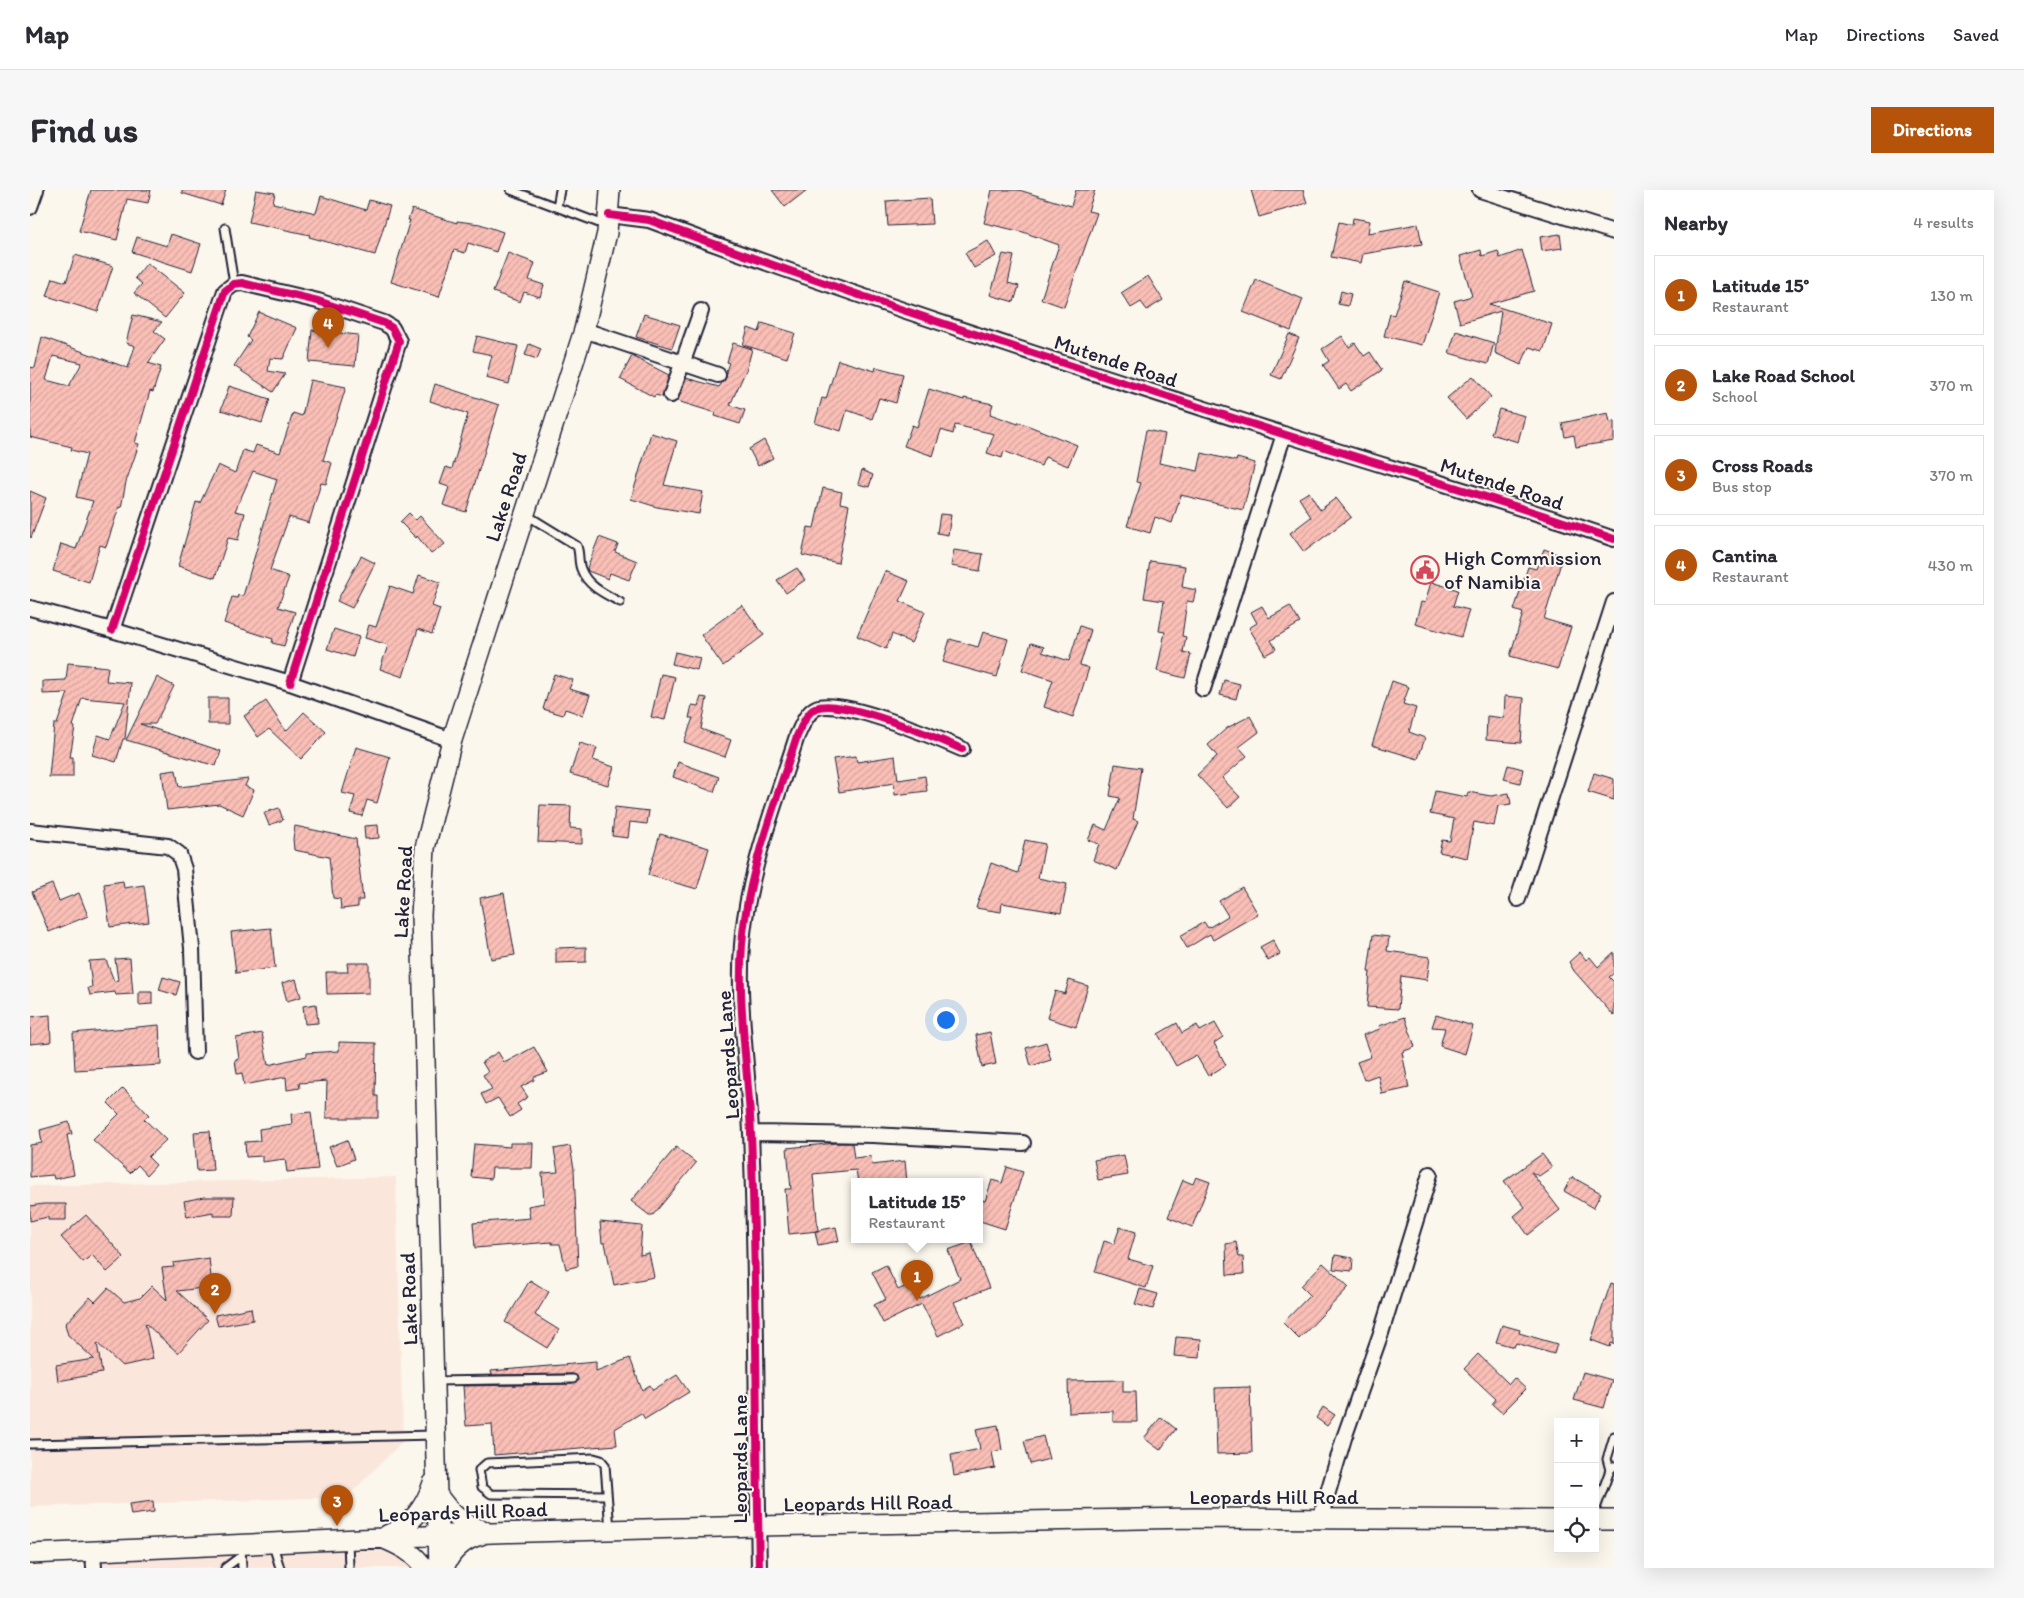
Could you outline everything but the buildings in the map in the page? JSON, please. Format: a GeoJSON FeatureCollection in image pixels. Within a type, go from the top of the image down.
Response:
{"type":"FeatureCollection","features":[{"type":"Feature","properties":{"kind":"main road","name":"Lake Road"},"geometry":{"type":"LineString","coordinates":[[439,1568],[421,915],[425,848],[452,740],[584,330],[608,221],[610,190]]}},
{"type":"Feature","properties":{"kind":"main road"},"geometry":{"type":"LineString","coordinates":[[381,1538],[398,1531],[412,1520],[423,1506],[436,1472]]}},
{"type":"Feature","properties":{"kind":"main road"},"geometry":{"type":"LineString","coordinates":[[437,1494],[459,1520],[492,1533]]}},
{"type":"Feature","properties":{"kind":"main road","name":"Leopards Hill Road"},"geometry":{"type":"LineString","coordinates":[[30,1554],[93,1559],[241,1550],[272,1542],[492,1533],[758,1526],[1184,1519],[1554,1520]]}},
{"type":"Feature","properties":{"kind":"main road"},"geometry":{"type":"LineString","coordinates":[[1599,1520],[1614,1520]]}},
{"type":"Feature","properties":{"kind":"main road"},"geometry":{"type":"LineString","coordinates":[[444,1568],[454,1552],[464,1542],[477,1536],[492,1533]]}},
{"type":"Feature","properties":{"kind":"main road"},"geometry":{"type":"LineString","coordinates":[[381,1538],[402,1546],[424,1568]]}},
{"type":"Feature","properties":{"kind":"street"},"geometry":{"type":"LineString","coordinates":[[1480,190],[1614,232]]}},
{"type":"Feature","properties":{"kind":"street","name":"Mutende Road"},"geometry":{"type":"LineString","coordinates":[[608,221],[649,220],[911,311],[1284,434],[1547,515],[1614,539]]}},
{"type":"Feature","properties":{"kind":"street"},"geometry":{"type":"LineString","coordinates":[[112,630],[225,291],[234,284],[242,282],[318,301],[384,323],[392,328],[399,341],[290,683]]}},
{"type":"Feature","properties":{"kind":"street"},"geometry":{"type":"LineString","coordinates":[[671,395],[701,310]]}},
{"type":"Feature","properties":{"kind":"street"},"geometry":{"type":"LineString","coordinates":[[584,330],[718,375]]}},
{"type":"Feature","properties":{"kind":"street"},"geometry":{"type":"LineString","coordinates":[[1203,689],[1284,434]]}},
{"type":"Feature","properties":{"kind":"street"},"geometry":{"type":"LineString","coordinates":[[1518,898],[1614,602]]}},
{"type":"Feature","properties":{"kind":"street"},"geometry":{"type":"LineString","coordinates":[[30,608],[112,630],[290,683],[452,740]]}},
{"type":"Feature","properties":{"kind":"street","name":"Leopards Lane"},"geometry":{"type":"LineString","coordinates":[[759,1568],[757,1321],[751,1133],[740,961],[745,918],[758,859],[797,736],[806,717],[817,708],[832,706],[915,729],[962,749]]}},
{"type":"Feature","properties":{"kind":"street"},"geometry":{"type":"LineString","coordinates":[[30,831],[168,846],[179,854],[184,869],[192,948],[195,1052]]}},
{"type":"Feature","properties":{"kind":"street"},"geometry":{"type":"LineString","coordinates":[[751,1133],[873,1135],[1023,1143]]}},
{"type":"Feature","properties":{"kind":"street"},"geometry":{"type":"LineString","coordinates":[[1320,1519],[1344,1438],[1381,1333],[1430,1174]]}},
{"type":"Feature","properties":{"kind":"lane"},"geometry":{"type":"LineString","coordinates":[[511,190],[557,207],[608,221]]}},
{"type":"Feature","properties":{"kind":"lane"},"geometry":{"type":"LineString","coordinates":[[557,207],[560,190]]}},
{"type":"Feature","properties":{"kind":"lane"},"geometry":{"type":"LineString","coordinates":[[225,228],[234,284]]}},
{"type":"Feature","properties":{"kind":"lane"},"geometry":{"type":"LineString","coordinates":[[524,514],[577,546],[580,554],[580,568],[593,587],[620,602]]}},
{"type":"Feature","properties":{"kind":"lane"},"geometry":{"type":"LineString","coordinates":[[434,1381],[574,1379]]}},
{"type":"Feature","properties":{"kind":"lane"},"geometry":{"type":"LineString","coordinates":[[30,1444],[435,1435]]}},
{"type":"Feature","properties":{"kind":"lane"},"geometry":{"type":"LineString","coordinates":[[1596,1508],[1612,1468],[1607,1459],[1614,1436]]}},
{"type":"Feature","properties":{"kind":"lane"},"geometry":{"type":"LineString","coordinates":[[607,1495],[491,1494],[482,1487],[479,1470],[487,1462],[594,1458],[601,1460],[605,1465],[610,1530]]}},
{"type":"Feature","properties":{"kind":"lane"},"geometry":{"type":"LineString","coordinates":[[343,1568],[349,1568],[348,1539]]}},
{"type":"Feature","properties":{"kind":"lane"},"geometry":{"type":"LineString","coordinates":[[272,1542],[280,1568]]}},
{"type":"Feature","properties":{"kind":"lane"},"geometry":{"type":"LineString","coordinates":[[225,1568],[241,1550]]}},
{"type":"Feature","properties":{"kind":"lane"},"geometry":{"type":"LineString","coordinates":[[241,1550],[242,1568]]}},
{"type":"Feature","properties":{"kind":"shaded area"},"geometry":{"type":"Polygon","coordinates":[[[396,1177],[403,1441],[347,1497],[30,1507],[30,1186],[396,1177]]]}},
{"type":"Feature","properties":{"kind":"shaded area"},"geometry":{"type":"Polygon","coordinates":[[[392,1545],[409,1560],[412,1568],[104,1568],[103,1559],[392,1545]]]}},
{"type":"Feature","properties":{"kind":"cycle path"},"geometry":{"type":"LineString","coordinates":[[609,215],[649,220],[806,277],[965,331],[1614,539]]}},
{"type":"Feature","properties":{"kind":"cycle path"},"geometry":{"type":"LineString","coordinates":[[112,630],[225,291],[234,284],[242,283],[318,301],[384,323],[392,328],[399,341],[290,683]]}},
{"type":"Feature","properties":{"kind":"cycle path"},"geometry":{"type":"LineString","coordinates":[[759,1568],[753,1187],[741,999],[742,945],[754,872],[797,736],[807,716],[816,708],[828,706],[866,713],[911,728],[962,749]]}},
{"type":"Feature","properties":{"kind":"place","name":"Cantina"},"geometry":{"type":"Point","coordinates":[328,348]}},
{"type":"Feature","properties":{"kind":"place","name":"High Commission of Namibia"},"geometry":{"type":"Point","coordinates":[1425,570]}},
{"type":"Feature","properties":{"kind":"place","name":"Latitude 15°"},"geometry":{"type":"Point","coordinates":[917,1301]}},
{"type":"Feature","properties":{"kind":"place","name":"Lake Road School"},"geometry":{"type":"Point","coordinates":[215,1314]}},
{"type":"Feature","properties":{"kind":"place","name":"Cross Roads"},"geometry":{"type":"Point","coordinates":[337,1526]}}]}
